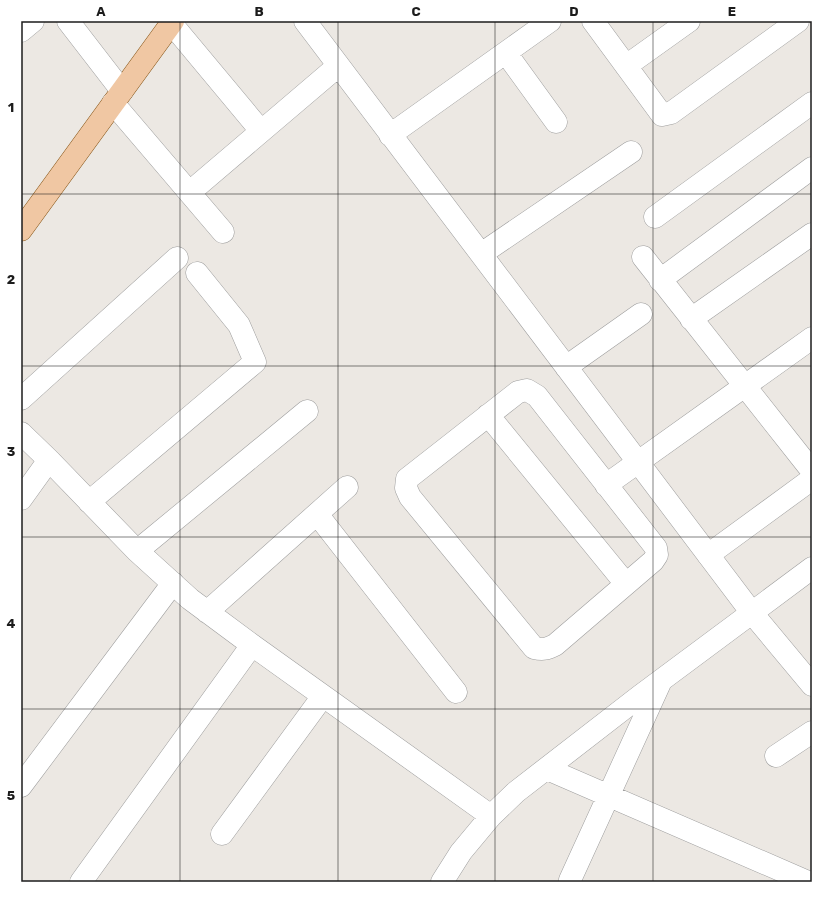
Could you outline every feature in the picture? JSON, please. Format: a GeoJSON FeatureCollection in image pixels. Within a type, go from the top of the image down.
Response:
{"type":"FeatureCollection","features":[{"type":"Feature","properties":{"kind":"main road"},"geometry":{"type":"LineString","coordinates":[[21,230],[172,22]]}},
{"type":"Feature","properties":{"kind":"street"},"geometry":{"type":"LineString","coordinates":[[21,31],[33,21]]}},
{"type":"Feature","properties":{"kind":"street"},"geometry":{"type":"LineString","coordinates":[[68,21],[118,97],[190,192],[223,232]]}},
{"type":"Feature","properties":{"kind":"street"},"geometry":{"type":"LineString","coordinates":[[304,21],[752,613],[812,685]]}},
{"type":"Feature","properties":{"kind":"street"},"geometry":{"type":"LineString","coordinates":[[390,135],[550,21]]}},
{"type":"Feature","properties":{"kind":"street"},"geometry":{"type":"LineString","coordinates":[[593,21],[662,115],[671,113],[798,21]]}},
{"type":"Feature","properties":{"kind":"street"},"geometry":{"type":"LineString","coordinates":[[626,66],[689,21]]}},
{"type":"Feature","properties":{"kind":"street"},"geometry":{"type":"LineString","coordinates":[[172,22],[262,131]]}},
{"type":"Feature","properties":{"kind":"street"},"geometry":{"type":"LineString","coordinates":[[506,53],[556,122]]}},
{"type":"Feature","properties":{"kind":"street"},"geometry":{"type":"LineString","coordinates":[[190,192],[338,66]]}},
{"type":"Feature","properties":{"kind":"street"},"geometry":{"type":"LineString","coordinates":[[655,218],[812,103]]}},
{"type":"Feature","properties":{"kind":"street"},"geometry":{"type":"LineString","coordinates":[[481,254],[631,152]]}},
{"type":"Feature","properties":{"kind":"street"},"geometry":{"type":"LineString","coordinates":[[660,280],[812,168]]}},
{"type":"Feature","properties":{"kind":"street"},"geometry":{"type":"LineString","coordinates":[[691,319],[812,234]]}},
{"type":"Feature","properties":{"kind":"street"},"geometry":{"type":"LineString","coordinates":[[643,257],[812,471]]}},
{"type":"Feature","properties":{"kind":"street"},"geometry":{"type":"LineString","coordinates":[[21,399],[176,258]]}},
{"type":"Feature","properties":{"kind":"street"},"geometry":{"type":"LineString","coordinates":[[90,502],[255,362],[239,325],[198,272]]}},
{"type":"Feature","properties":{"kind":"street"},"geometry":{"type":"LineString","coordinates":[[566,367],[641,314]]}},
{"type":"Feature","properties":{"kind":"street"},"geometry":{"type":"LineString","coordinates":[[606,485],[637,461],[812,338]]}},
{"type":"Feature","properties":{"kind":"street"},"geometry":{"type":"LineString","coordinates":[[527,390],[537,396],[656,548],[657,555],[653,561],[555,645],[547,649],[534,648],[410,497],[406,488],[407,479],[488,415],[518,392],[527,390]]}},
{"type":"Feature","properties":{"kind":"street"},"geometry":{"type":"LineString","coordinates":[[136,551],[307,411]]}},
{"type":"Feature","properties":{"kind":"street"},"geometry":{"type":"LineString","coordinates":[[488,415],[626,584]]}},
{"type":"Feature","properties":{"kind":"street"},"geometry":{"type":"LineString","coordinates":[[21,433],[90,502],[136,551],[207,612],[491,816]]}},
{"type":"Feature","properties":{"kind":"street"},"geometry":{"type":"LineString","coordinates":[[21,499],[49,460]]}},
{"type":"Feature","properties":{"kind":"street"},"geometry":{"type":"LineString","coordinates":[[708,555],[812,479]]}},
{"type":"Feature","properties":{"kind":"street"},"geometry":{"type":"LineString","coordinates":[[207,612],[347,488]]}},
{"type":"Feature","properties":{"kind":"street"},"geometry":{"type":"LineString","coordinates":[[317,514],[456,692]]}},
{"type":"Feature","properties":{"kind":"street"},"geometry":{"type":"LineString","coordinates":[[442,882],[461,852],[491,816],[516,792],[661,680],[812,568]]}},
{"type":"Feature","properties":{"kind":"street"},"geometry":{"type":"LineString","coordinates":[[21,786],[173,583]]}},
{"type":"Feature","properties":{"kind":"street"},"geometry":{"type":"LineString","coordinates":[[81,882],[252,645]]}},
{"type":"Feature","properties":{"kind":"street"},"geometry":{"type":"LineString","coordinates":[[570,880],[661,680]]}},
{"type":"Feature","properties":{"kind":"street"},"geometry":{"type":"LineString","coordinates":[[222,834],[323,696]]}},
{"type":"Feature","properties":{"kind":"street"},"geometry":{"type":"LineString","coordinates":[[776,756],[812,732]]}},
{"type":"Feature","properties":{"kind":"street"},"geometry":{"type":"LineString","coordinates":[[547,768],[776,876],[808,882]]}}]}
